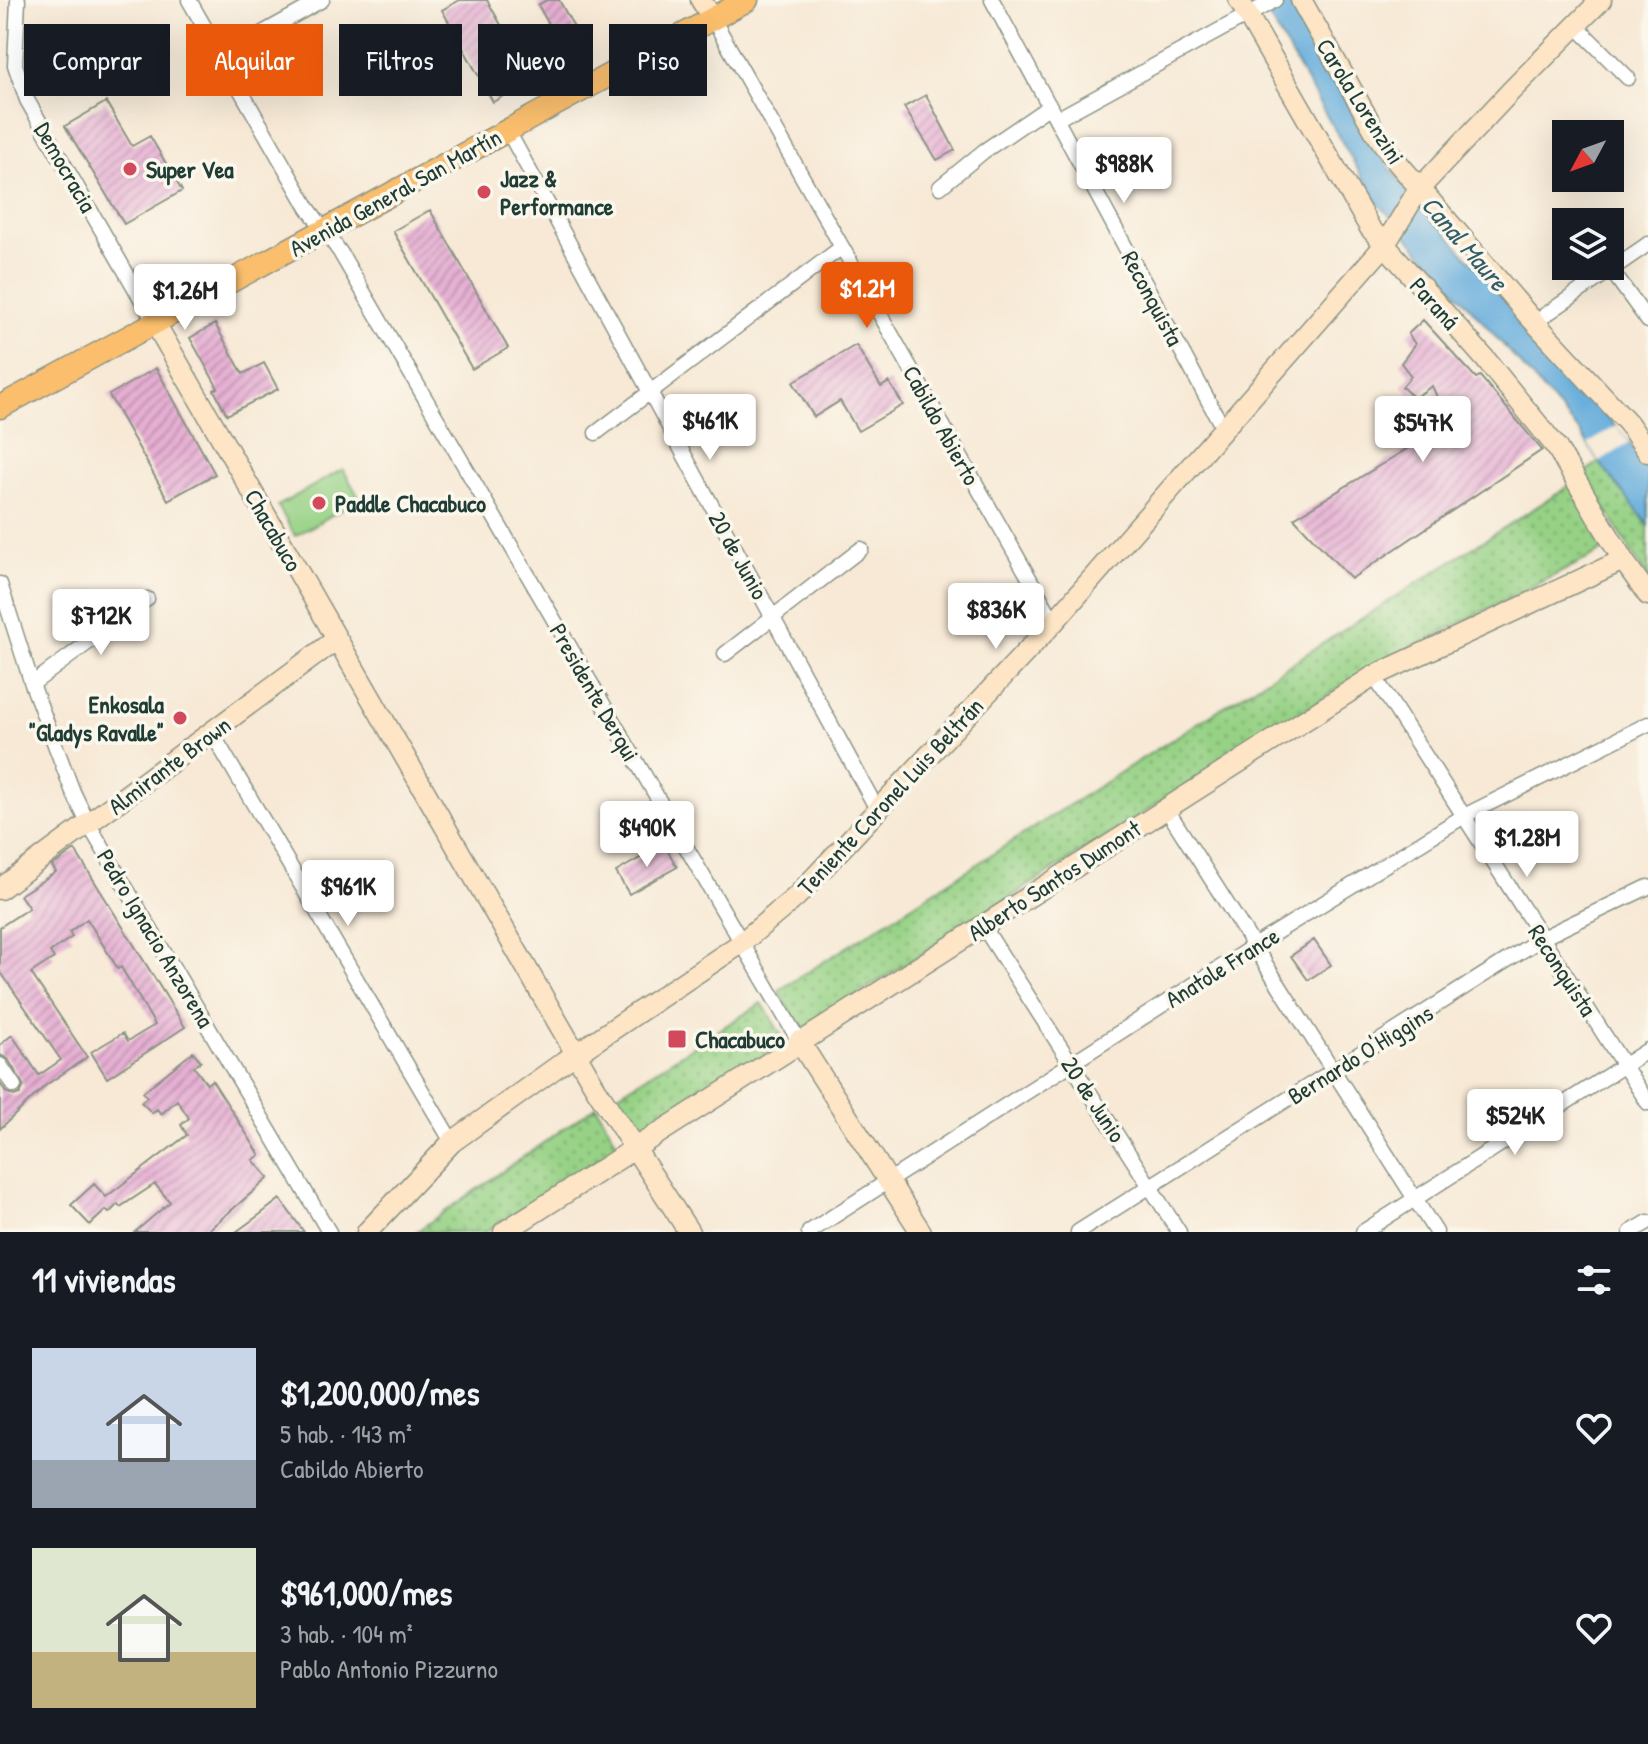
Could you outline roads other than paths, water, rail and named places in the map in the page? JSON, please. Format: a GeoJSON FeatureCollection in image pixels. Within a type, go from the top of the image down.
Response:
{"type":"FeatureCollection","features":[{"type":"Feature","properties":{"kind":"main road","name":"Avenida General San Martín"},"geometry":{"type":"LineString","coordinates":[[0,407],[508,131],[707,9],[747,0]]}},
{"type":"Feature","properties":{"kind":"street","name":"Democracia"},"geometry":{"type":"LineString","coordinates":[[18,0],[15,65],[27,100],[155,323]]}},
{"type":"Feature","properties":{"kind":"street","name":"Presidente Derqui"},"geometry":{"type":"LineString","coordinates":[[189,0],[203,24]]}},
{"type":"Feature","properties":{"kind":"street"},"geometry":{"type":"LineString","coordinates":[[279,24],[322,0]]}},
{"type":"Feature","properties":{"kind":"street","name":"Reconquista"},"geometry":{"type":"LineString","coordinates":[[992,0],[1223,428]]}},
{"type":"Feature","properties":{"kind":"street","name":"Carola Lorenzini"},"geometry":{"type":"LineString","coordinates":[[1301,0],[1376,133],[1417,193],[1628,423],[1648,452]]}},
{"type":"Feature","properties":{"kind":"street","name":"Teniente Coronel Luis Beltrán"},"geometry":{"type":"LineString","coordinates":[[367,1232],[452,1142],[740,944],[796,897],[1054,622],[1384,246],[1417,193],[1601,0]]}},
{"type":"Feature","properties":{"kind":"street"},"geometry":{"type":"LineString","coordinates":[[940,187],[984,151],[1256,6]]}},
{"type":"Feature","properties":{"kind":"street","name":"Paraná"},"geometry":{"type":"LineString","coordinates":[[1256,6],[1370,228],[1486,360],[1557,448],[1623,560],[1648,595]]}},
{"type":"Feature","properties":{"kind":"street","name":"Cabildo Abierto"},"geometry":{"type":"LineString","coordinates":[[707,9],[1054,622]]}},
{"type":"Feature","properties":{"kind":"street"},"geometry":{"type":"LineString","coordinates":[[1575,25],[1628,78]]}},
{"type":"Feature","properties":{"kind":"street","name":"Presidente Derqui"},"geometry":{"type":"LineString","coordinates":[[244,96],[308,208],[340,252],[740,944],[921,1232]]}},
{"type":"Feature","properties":{"kind":"street","name":"20 de Junio"},"geometry":{"type":"LineString","coordinates":[[508,131],[878,811]]}},
{"type":"Feature","properties":{"kind":"street"},"geometry":{"type":"LineString","coordinates":[[1624,261],[1648,244]]}},
{"type":"Feature","properties":{"kind":"street"},"geometry":{"type":"LineString","coordinates":[[596,433],[842,247]]}},
{"type":"Feature","properties":{"kind":"street"},"geometry":{"type":"LineString","coordinates":[[1535,322],[1596,280]]}},
{"type":"Feature","properties":{"kind":"street"},"geometry":{"type":"LineString","coordinates":[[1618,280],[1648,321]]}},
{"type":"Feature","properties":{"kind":"street","name":"Chacabuco"},"geometry":{"type":"LineString","coordinates":[[155,323],[577,1054],[689,1232]]}},
{"type":"Feature","properties":{"kind":"street"},"geometry":{"type":"LineString","coordinates":[[725,654],[861,549]]}},
{"type":"Feature","properties":{"kind":"street","name":"Alberto Santos Dumont"},"geometry":{"type":"LineString","coordinates":[[504,1232],[1374,676],[1623,560]]}},
{"type":"Feature","properties":{"kind":"street","name":"Pedro Ignacio Anzorena"},"geometry":{"type":"LineString","coordinates":[[0,584],[32,684],[73,792],[89,825],[329,1232]]}},
{"type":"Feature","properties":{"kind":"street"},"geometry":{"type":"LineString","coordinates":[[32,684],[147,599]]}},
{"type":"Feature","properties":{"kind":"street","name":"Almirante Brown"},"geometry":{"type":"LineString","coordinates":[[0,889],[337,639]]}},
{"type":"Feature","properties":{"kind":"street","name":"Reconquista"},"geometry":{"type":"LineString","coordinates":[[1374,676],[1648,1103]]}},
{"type":"Feature","properties":{"kind":"street","name":"Anatole France"},"geometry":{"type":"LineString","coordinates":[[809,1232],[1254,946],[1464,816],[1648,724]]}},
{"type":"Feature","properties":{"kind":"street"},"geometry":{"type":"LineString","coordinates":[[212,733],[452,1142]]}},
{"type":"Feature","properties":{"kind":"street"},"geometry":{"type":"LineString","coordinates":[[1166,808],[1436,1232]]}},
{"type":"Feature","properties":{"kind":"street","name":"Bernardo O'Higgins"},"geometry":{"type":"LineString","coordinates":[[1078,1232],[1542,938],[1648,887]]}},
{"type":"Feature","properties":{"kind":"street","name":"20 de Junio"},"geometry":{"type":"LineString","coordinates":[[983,926],[1179,1232]]}},
{"type":"Feature","properties":{"kind":"street"},"geometry":{"type":"LineString","coordinates":[[1363,1232],[1648,1050]]}},
{"type":"Feature","properties":{"kind":"street"},"geometry":{"type":"LineString","coordinates":[[0,1065],[14,1086]]}},
{"type":"Feature","properties":{"kind":"street"},"geometry":{"type":"LineString","coordinates":[[1631,1232],[1648,1222]]}},
{"type":"Feature","properties":{"kind":"water"},"geometry":{"type":"Polygon","coordinates":[[[1259,0],[1290,0],[1388,166],[1630,443],[1648,472],[1648,525],[1580,432],[1377,202],[1259,0]]]}},
{"type":"Feature","properties":{"kind":"place","name":"Super Vea"},"geometry":{"type":"Point","coordinates":[130,169]}},
{"type":"Feature","properties":{"kind":"place","name":"Jazz & Performance"},"geometry":{"type":"Point","coordinates":[484,192]}},
{"type":"Feature","properties":{"kind":"place","name":"Paddle Chacabuco"},"geometry":{"type":"Point","coordinates":[319,503]}},
{"type":"Feature","properties":{"kind":"place","name":"Enkosala \"Gladys Ravalle\""},"geometry":{"type":"Point","coordinates":[180,718]}},
{"type":"Feature","properties":{"kind":"place","name":"Chacabuco"},"geometry":{"type":"Point","coordinates":[677,1039]}},
{"type":"Feature","properties":{"kind":"water label","name":"Canal Maure"},"geometry":{"type":"Point","coordinates":[1465,243]}}]}
